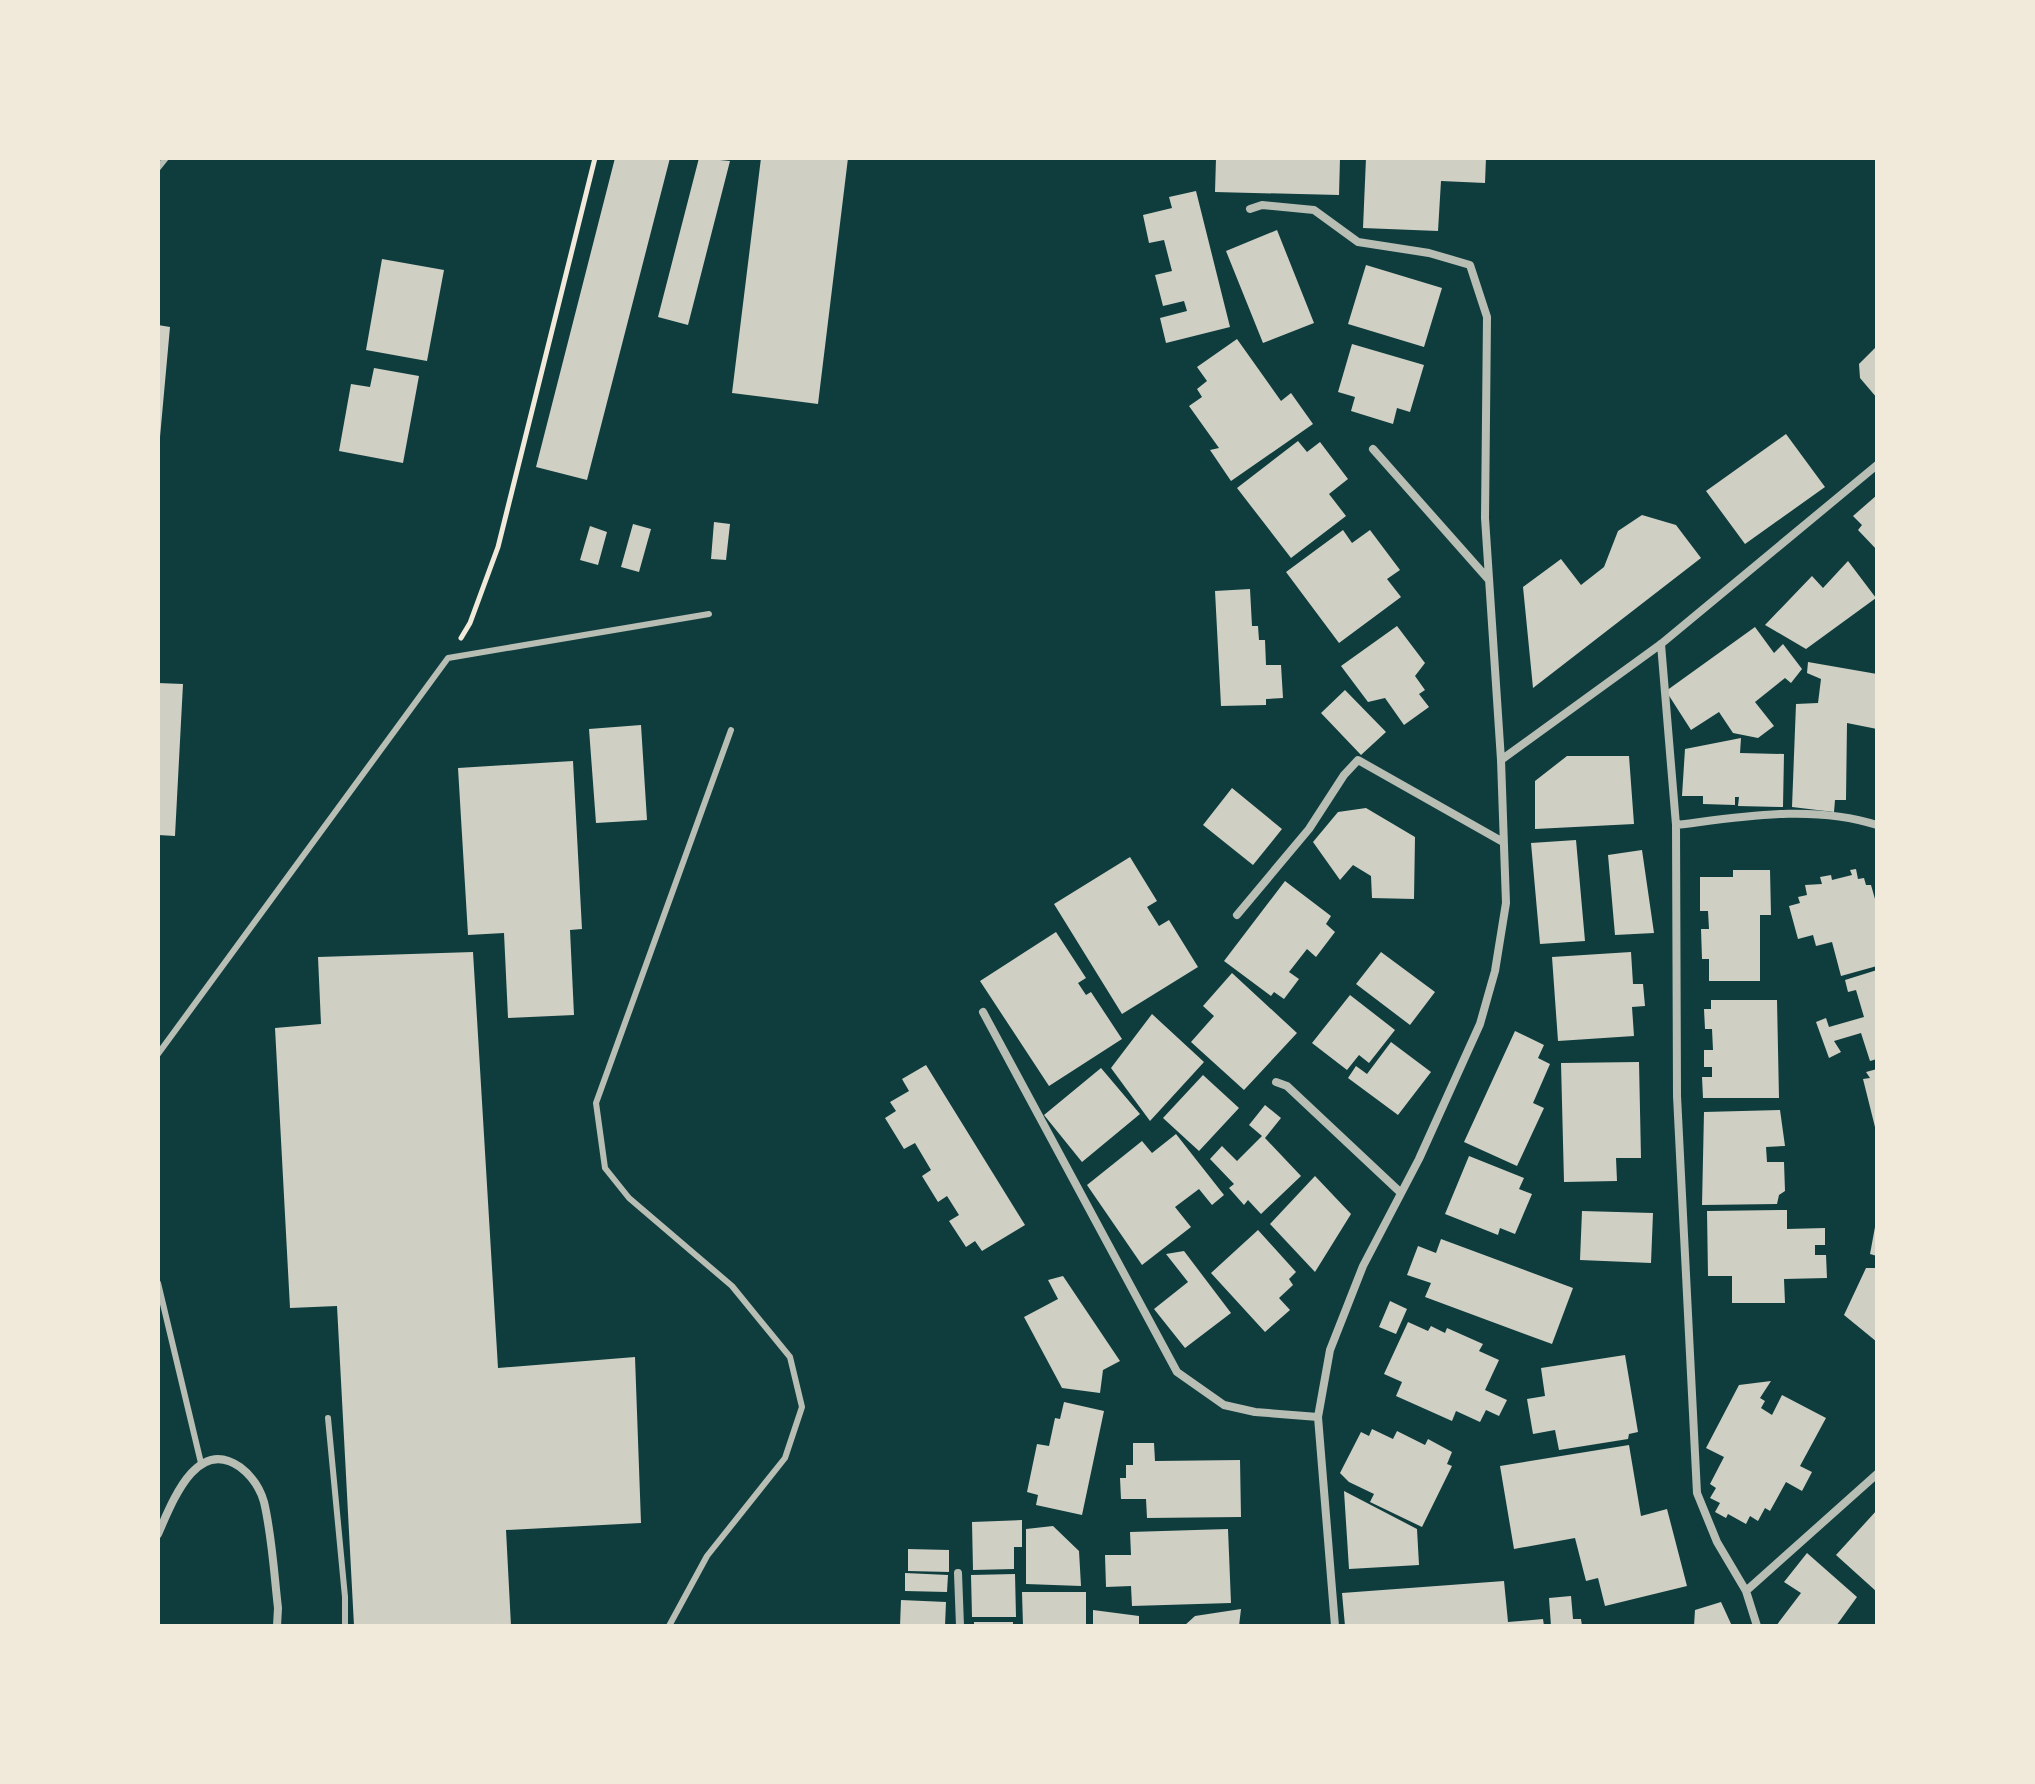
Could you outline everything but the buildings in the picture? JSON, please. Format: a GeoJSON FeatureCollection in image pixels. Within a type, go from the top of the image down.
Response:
{"type":"FeatureCollection","features":[{"type":"Feature","properties":{"kind":"street"},"geometry":{"type":"LineString","coordinates":[[1250,209],[1262,205],[1314,210],[1358,242],[1429,253],[1470,265],[1487,317],[1485,518],[1501,760],[1506,903],[1495,971],[1480,1024],[1401,1193],[1363,1266],[1330,1350],[1318,1417],[1335,1626]]}},
{"type":"Feature","properties":{"kind":"street"},"geometry":{"type":"LineString","coordinates":[[1373,449],[1489,581]]}},
{"type":"Feature","properties":{"kind":"street"},"geometry":{"type":"LineString","coordinates":[[1501,760],[1661,644],[1877,465]]}},
{"type":"Feature","properties":{"kind":"street"},"geometry":{"type":"LineString","coordinates":[[1661,644],[1676,825],[1677,1096],[1697,1493],[1717,1542],[1746,1591],[1757,1626]]}},
{"type":"Feature","properties":{"kind":"street"},"geometry":{"type":"LineString","coordinates":[[1237,915],[1309,829],[1344,775],[1358,760],[1503,842]]}},
{"type":"Feature","properties":{"kind":"street"},"geometry":{"type":"LineString","coordinates":[[1676,825],[1765,814],[1838,817],[1877,825]]}},
{"type":"Feature","properties":{"kind":"street"},"geometry":{"type":"LineString","coordinates":[[983,1012],[1177,1372],[1224,1405],[1255,1412],[1318,1417]]}},
{"type":"Feature","properties":{"kind":"street"},"geometry":{"type":"LineString","coordinates":[[1276,1082],[1287,1086],[1401,1193]]}},
{"type":"Feature","properties":{"kind":"street"},"geometry":{"type":"LineString","coordinates":[[158,1534],[189,1474],[201,1463],[214,1458],[233,1462],[256,1483],[263,1500],[269,1530],[277,1626]]}},
{"type":"Feature","properties":{"kind":"street"},"geometry":{"type":"LineString","coordinates":[[1746,1591],[1877,1474]]}},
{"type":"Feature","properties":{"kind":"street"},"geometry":{"type":"LineString","coordinates":[[958,1573],[960,1626]]}},
{"type":"Feature","properties":{"kind":"lane"},"geometry":{"type":"LineString","coordinates":[[158,168],[166,158]]}},
{"type":"Feature","properties":{"kind":"lane"},"geometry":{"type":"LineString","coordinates":[[158,1054],[448,658],[709,614]]}},
{"type":"Feature","properties":{"kind":"lane"},"geometry":{"type":"LineString","coordinates":[[669,1626],[707,1556],[785,1458],[802,1407],[790,1357],[732,1286],[629,1198],[605,1168],[596,1103],[731,730]]}},
{"type":"Feature","properties":{"kind":"lane"},"geometry":{"type":"LineString","coordinates":[[158,1283],[201,1463]]}},
{"type":"Feature","properties":{"kind":"lane"},"geometry":{"type":"LineString","coordinates":[[328,1418],[345,1626]]}},
{"type":"Feature","properties":{"kind":"path"},"geometry":{"type":"LineString","coordinates":[[448,658],[470,623],[498,547],[595,158]]}}]}
